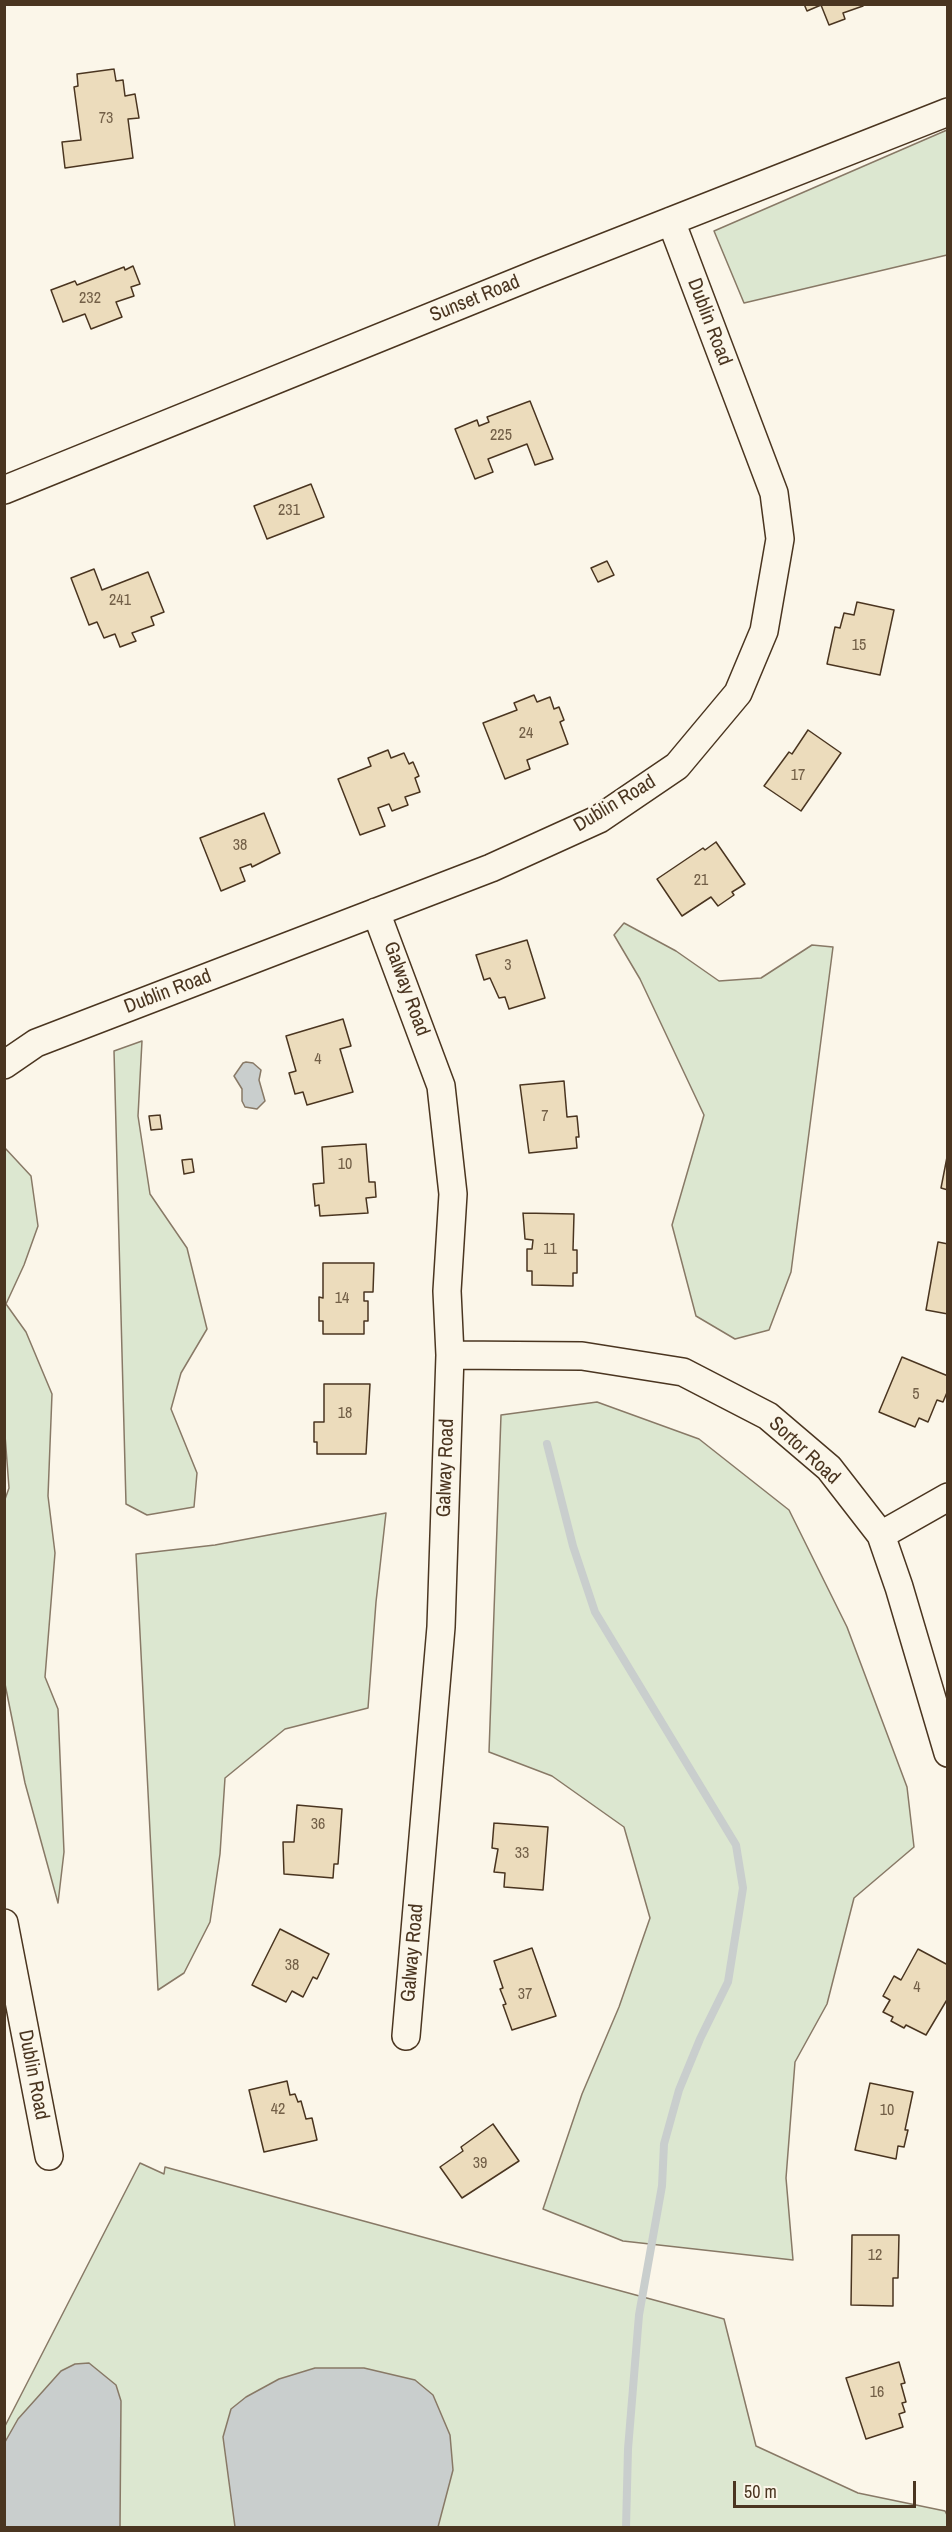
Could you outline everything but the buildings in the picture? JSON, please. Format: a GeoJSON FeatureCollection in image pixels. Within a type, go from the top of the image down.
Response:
{"type":"FeatureCollection","features":[{"type":"Feature","properties":{"kind":"street","name":"Sunset Road"},"geometry":{"type":"LineString","coordinates":[[4,490],[948,112]]}},
{"type":"Feature","properties":{"kind":"street","name":"Dublin Road"},"geometry":{"type":"LineString","coordinates":[[4,1065],[36,1043],[491,868],[599,819],[677,766],[738,693],[764,631],[780,539],[774,493],[671,221]]}},
{"type":"Feature","properties":{"kind":"street","name":"Galway Road"},"geometry":{"type":"LineString","coordinates":[[376,912],[441,1086],[453,1194],[447,1291],[450,1354],[441,1627],[406,2036]]}},
{"type":"Feature","properties":{"kind":"street","name":"Sortor Road"},"geometry":{"type":"LineString","coordinates":[[450,1354],[582,1356],[683,1372],[768,1416],[829,1468],[881,1535],[899,1587],[948,1753]]}},
{"type":"Feature","properties":{"kind":"street"},"geometry":{"type":"LineString","coordinates":[[881,1535],[948,1497]]}},
{"type":"Feature","properties":{"kind":"street","name":"Dublin Road"},"geometry":{"type":"LineString","coordinates":[[4,1923],[49,2156]]}},
{"type":"Feature","properties":{"kind":"green space"},"geometry":{"type":"Polygon","coordinates":[[[947,130],[947,255],[744,303],[714,231],[947,130]]]}},
{"type":"Feature","properties":{"kind":"green space"},"geometry":{"type":"Polygon","coordinates":[[[624,923],[676,951],[719,981],[761,978],[812,945],[833,947],[791,1272],[769,1330],[735,1339],[696,1316],[672,1225],[704,1115],[640,979],[614,935],[624,923]]]}},
{"type":"Feature","properties":{"kind":"green space"},"geometry":{"type":"Polygon","coordinates":[[[142,1041],[138,1116],[150,1194],[187,1248],[207,1329],[181,1373],[171,1409],[197,1473],[194,1507],[147,1515],[126,1504],[114,1051],[142,1041]]]}},
{"type":"Feature","properties":{"kind":"green space"},"geometry":{"type":"Polygon","coordinates":[[[5,1148],[31,1176],[38,1226],[24,1265],[6,1304],[26,1332],[52,1394],[48,1496],[55,1553],[45,1677],[58,1709],[64,1852],[58,1903],[25,1783],[5,1684],[4,1502],[9,1488],[4,1422],[5,1148]]]}},
{"type":"Feature","properties":{"kind":"green space"},"geometry":{"type":"Polygon","coordinates":[[[597,1402],[699,1439],[789,1510],[847,1627],[907,1787],[914,1847],[854,1898],[827,2004],[795,2062],[786,2178],[793,2260],[623,2241],[543,2209],[582,2094],[619,2007],[650,1918],[624,1827],[552,1776],[489,1752],[501,1415],[597,1402]]]}},
{"type":"Feature","properties":{"kind":"green space"},"geometry":{"type":"Polygon","coordinates":[[[386,1513],[368,1708],[285,1729],[225,1778],[220,1854],[210,1922],[184,1973],[158,1990],[136,1554],[215,1545],[386,1513]]]}},
{"type":"Feature","properties":{"kind":"green space"},"geometry":{"type":"Polygon","coordinates":[[[140,2163],[164,2174],[165,2167],[724,2319],[756,2446],[858,2493],[945,2511],[947,2527],[5,2527],[4,2428],[140,2163]]]}},
{"type":"Feature","properties":{"kind":"shaded area"},"geometry":{"type":"Polygon","coordinates":[[[246,1062],[253,1063],[261,1070],[259,1080],[265,1101],[257,1109],[245,1107],[242,1101],[242,1089],[234,1076],[246,1062]]]}},
{"type":"Feature","properties":{"kind":"shaded area"},"geometry":{"type":"Polygon","coordinates":[[[89,2363],[116,2385],[121,2401],[120,2527],[5,2527],[5,2442],[18,2419],[61,2371],[75,2364],[89,2363]]]}},
{"type":"Feature","properties":{"kind":"shaded area"},"geometry":{"type":"Polygon","coordinates":[[[315,2368],[364,2368],[415,2380],[433,2395],[450,2435],[453,2470],[438,2527],[235,2527],[223,2437],[231,2409],[246,2397],[279,2379],[315,2368]]]}},
{"type":"Feature","properties":{"kind":"waterway"},"geometry":{"type":"LineString","coordinates":[[547,1444],[573,1546],[595,1612],[736,1845],[743,1888],[728,1982],[700,2039],[679,2090],[664,2144],[662,2186],[639,2315],[628,2449],[626,2528]]}}]}
